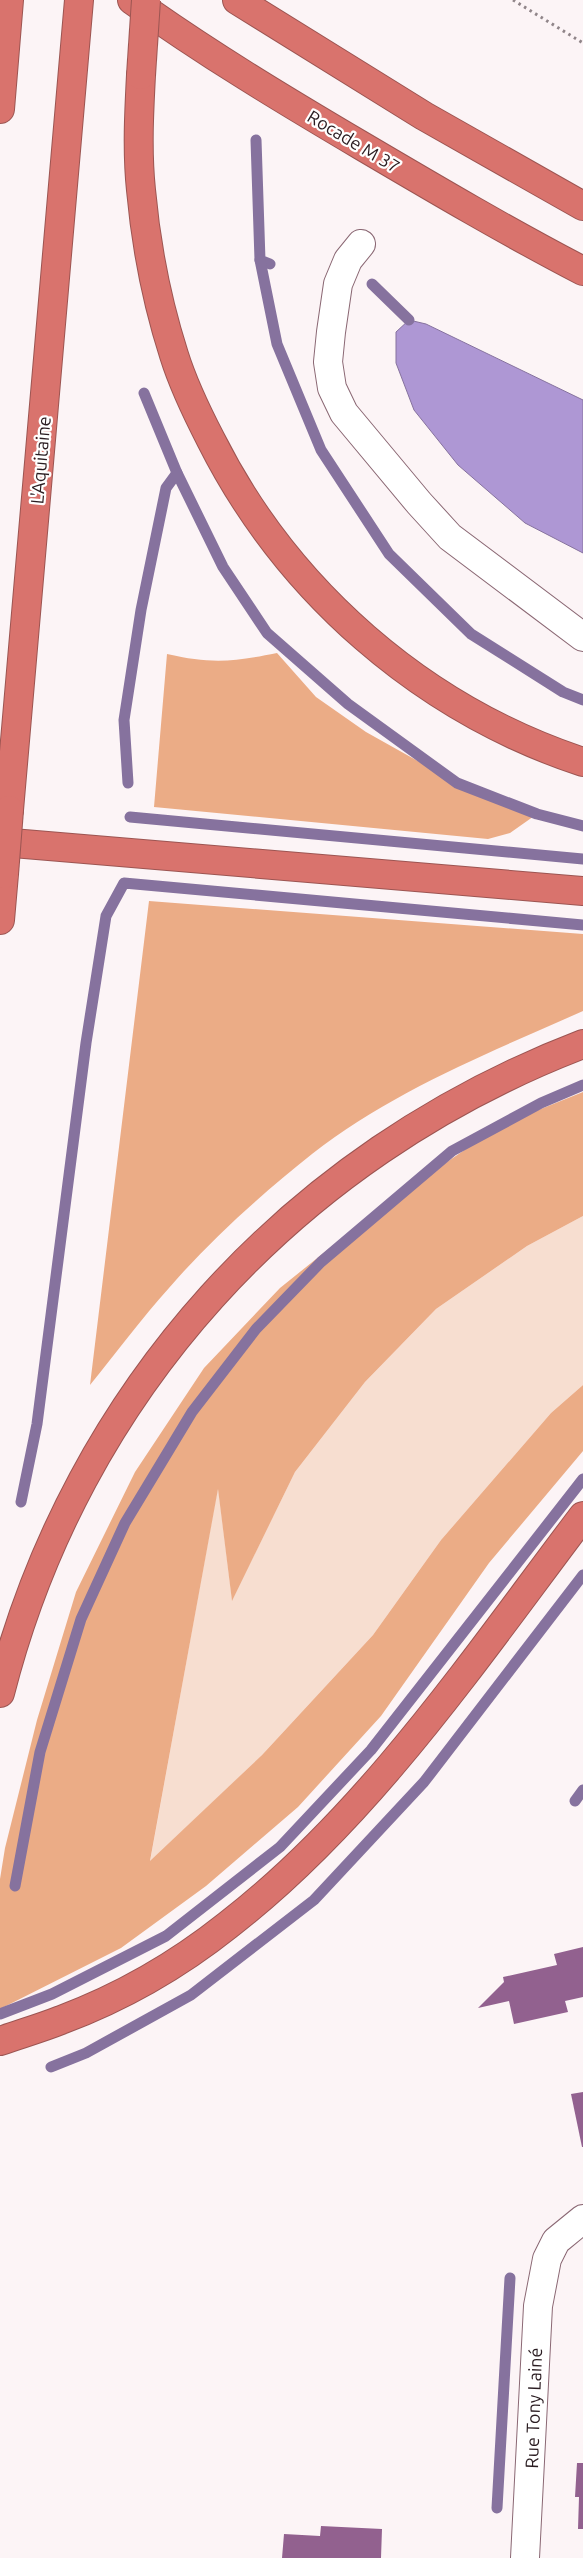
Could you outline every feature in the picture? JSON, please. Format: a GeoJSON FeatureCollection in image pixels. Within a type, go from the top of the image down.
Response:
{"type":"FeatureCollection","features":[{"type":"Feature","properties":{"kind":"highway"},"geometry":{"type":"LineString","coordinates":[[0,109],[2,56],[9,0]]}},
{"type":"Feature","properties":{"kind":"highway","name":"Rocade M 37"},"geometry":{"type":"LineString","coordinates":[[132,0],[212,54],[317,119],[454,200],[583,271]]}},
{"type":"Feature","properties":{"kind":"highway"},"geometry":{"type":"LineString","coordinates":[[146,0],[139,133],[140,189],[151,258],[174,356],[197,413],[225,468],[267,532],[317,594],[394,662],[439,694],[498,727],[553,753],[583,762]]}},
{"type":"Feature","properties":{"kind":"highway"},"geometry":{"type":"LineString","coordinates":[[238,0],[424,116],[583,206]]}},
{"type":"Feature","properties":{"kind":"highway","name":"L'Aquitaine"},"geometry":{"type":"LineString","coordinates":[[0,920],[78,12]]}},
{"type":"Feature","properties":{"kind":"highway"},"geometry":{"type":"LineString","coordinates":[[0,842],[583,891]]}},
{"type":"Feature","properties":{"kind":"highway"},"geometry":{"type":"LineString","coordinates":[[0,1693],[26,1607],[51,1543],[86,1471],[152,1368],[209,1300],[250,1255],[297,1212],[345,1173],[397,1138],[465,1097],[546,1058],[583,1044]]}},
{"type":"Feature","properties":{"kind":"highway"},"geometry":{"type":"LineString","coordinates":[[0,2040],[62,2020],[118,1994],[173,1963],[228,1926],[281,1881],[332,1832],[383,1774],[462,1675],[583,1516]]}},
{"type":"Feature","properties":{"kind":"street"},"geometry":{"type":"LineString","coordinates":[[361,244],[348,260],[338,284],[331,332],[328,362],[332,388],[344,413],[419,504],[450,537],[583,637]]}},
{"type":"Feature","properties":{"kind":"street","name":"Rue Tony Lainé"},"geometry":{"type":"LineString","coordinates":[[524,2558],[531,2468],[538,2306],[547,2259],[556,2241],[583,2219]]}},
{"type":"Feature","properties":{"kind":"path"},"geometry":{"type":"LineString","coordinates":[[513,0],[583,43]]}},
{"type":"Feature","properties":{"kind":"shaded area"},"geometry":{"type":"Polygon","coordinates":[[[409,320],[426,324],[583,400],[583,553],[525,523],[458,465],[414,410],[396,363],[396,332],[409,320]]]}},
{"type":"Feature","properties":{"kind":"shaded area"},"geometry":{"type":"Polygon","coordinates":[[[277,653],[316,697],[366,732],[457,783],[537,814],[510,833],[488,839],[154,807],[167,654],[222,661],[277,653]]]}},
{"type":"Feature","properties":{"kind":"shaded area"},"geometry":{"type":"Polygon","coordinates":[[[149,901],[583,934],[583,1011],[443,1074],[375,1111],[343,1131],[312,1154],[256,1201],[202,1252],[148,1312],[90,1385],[149,901]]]}},
{"type":"Feature","properties":{"kind":"shaded area"},"geometry":{"type":"Polygon","coordinates":[[[583,1092],[583,1216],[527,1246],[436,1309],[365,1382],[295,1472],[232,1601],[218,1489],[150,1861],[262,1755],[373,1635],[441,1540],[551,1413],[583,1385],[583,1451],[489,1563],[381,1716],[298,1807],[206,1886],[121,1948],[0,2009],[0,1879],[5,1848],[37,1720],[76,1592],[135,1472],[204,1368],[280,1288],[377,1210],[501,1125],[583,1092]]]}},
{"type":"Feature","properties":{"kind":"shaded area"},"geometry":{"type":"Polygon","coordinates":[[[583,1216],[583,1385],[551,1413],[441,1540],[373,1635],[262,1755],[150,1862],[218,1487],[232,1600],[295,1472],[365,1382],[436,1309],[527,1246],[583,1216]]]}},
{"type":"Feature","properties":{"kind":"building"},"geometry":{"type":"Polygon","coordinates":[[[583,1947],[583,1997],[565,2001],[568,2012],[514,2024],[509,2001],[478,2008],[504,1982],[503,1977],[557,1965],[554,1954],[583,1947]]]}},
{"type":"Feature","properties":{"kind":"building"},"geometry":{"type":"Polygon","coordinates":[[[583,2092],[583,2147],[582,2147],[571,2094],[583,2092]]]}},
{"type":"Feature","properties":{"kind":"building"},"geometry":{"type":"Polygon","coordinates":[[[577,2463],[583,2463],[583,2529],[578,2529],[579,2497],[575,2497],[577,2463]]]}},
{"type":"Feature","properties":{"kind":"building"},"geometry":{"type":"Polygon","coordinates":[[[321,2526],[382,2529],[381,2558],[282,2558],[284,2534],[320,2536],[321,2526]]]}},
{"type":"Feature","properties":{"kind":"waterway"},"geometry":{"type":"LineString","coordinates":[[256,140],[260,260],[270,264]]}},
{"type":"Feature","properties":{"kind":"waterway"},"geometry":{"type":"LineString","coordinates":[[260,260],[277,344],[321,450],[389,554],[471,634],[563,692],[583,700]]}},
{"type":"Feature","properties":{"kind":"waterway"},"geometry":{"type":"LineString","coordinates":[[372,284],[409,320]]}},
{"type":"Feature","properties":{"kind":"waterway"},"geometry":{"type":"LineString","coordinates":[[144,393],[177,473],[223,567],[267,633],[348,704],[457,783],[537,814],[583,826]]}},
{"type":"Feature","properties":{"kind":"waterway"},"geometry":{"type":"LineString","coordinates":[[128,783],[124,720],[141,610],[166,488],[177,473]]}},
{"type":"Feature","properties":{"kind":"waterway"},"geometry":{"type":"LineString","coordinates":[[130,817],[583,859]]}},
{"type":"Feature","properties":{"kind":"waterway"},"geometry":{"type":"LineString","coordinates":[[21,1502],[37,1424],[86,1043],[106,916],[124,883],[583,925]]}},
{"type":"Feature","properties":{"kind":"waterway"},"geometry":{"type":"LineString","coordinates":[[15,1886],[40,1752],[81,1619],[125,1523],[192,1412],[256,1329],[321,1262],[452,1151],[541,1103],[583,1085]]}},
{"type":"Feature","properties":{"kind":"waterway"},"geometry":{"type":"LineString","coordinates":[[0,2014],[52,1994],[166,1936],[280,1847],[371,1750],[583,1479]]}},
{"type":"Feature","properties":{"kind":"waterway"},"geometry":{"type":"LineString","coordinates":[[51,2067],[86,2053],[191,1995],[314,1900],[424,1782],[583,1575]]}},
{"type":"Feature","properties":{"kind":"waterway"},"geometry":{"type":"LineString","coordinates":[[575,1801],[583,1790]]}},
{"type":"Feature","properties":{"kind":"waterway"},"geometry":{"type":"LineString","coordinates":[[497,2508],[510,2278]]}}]}
